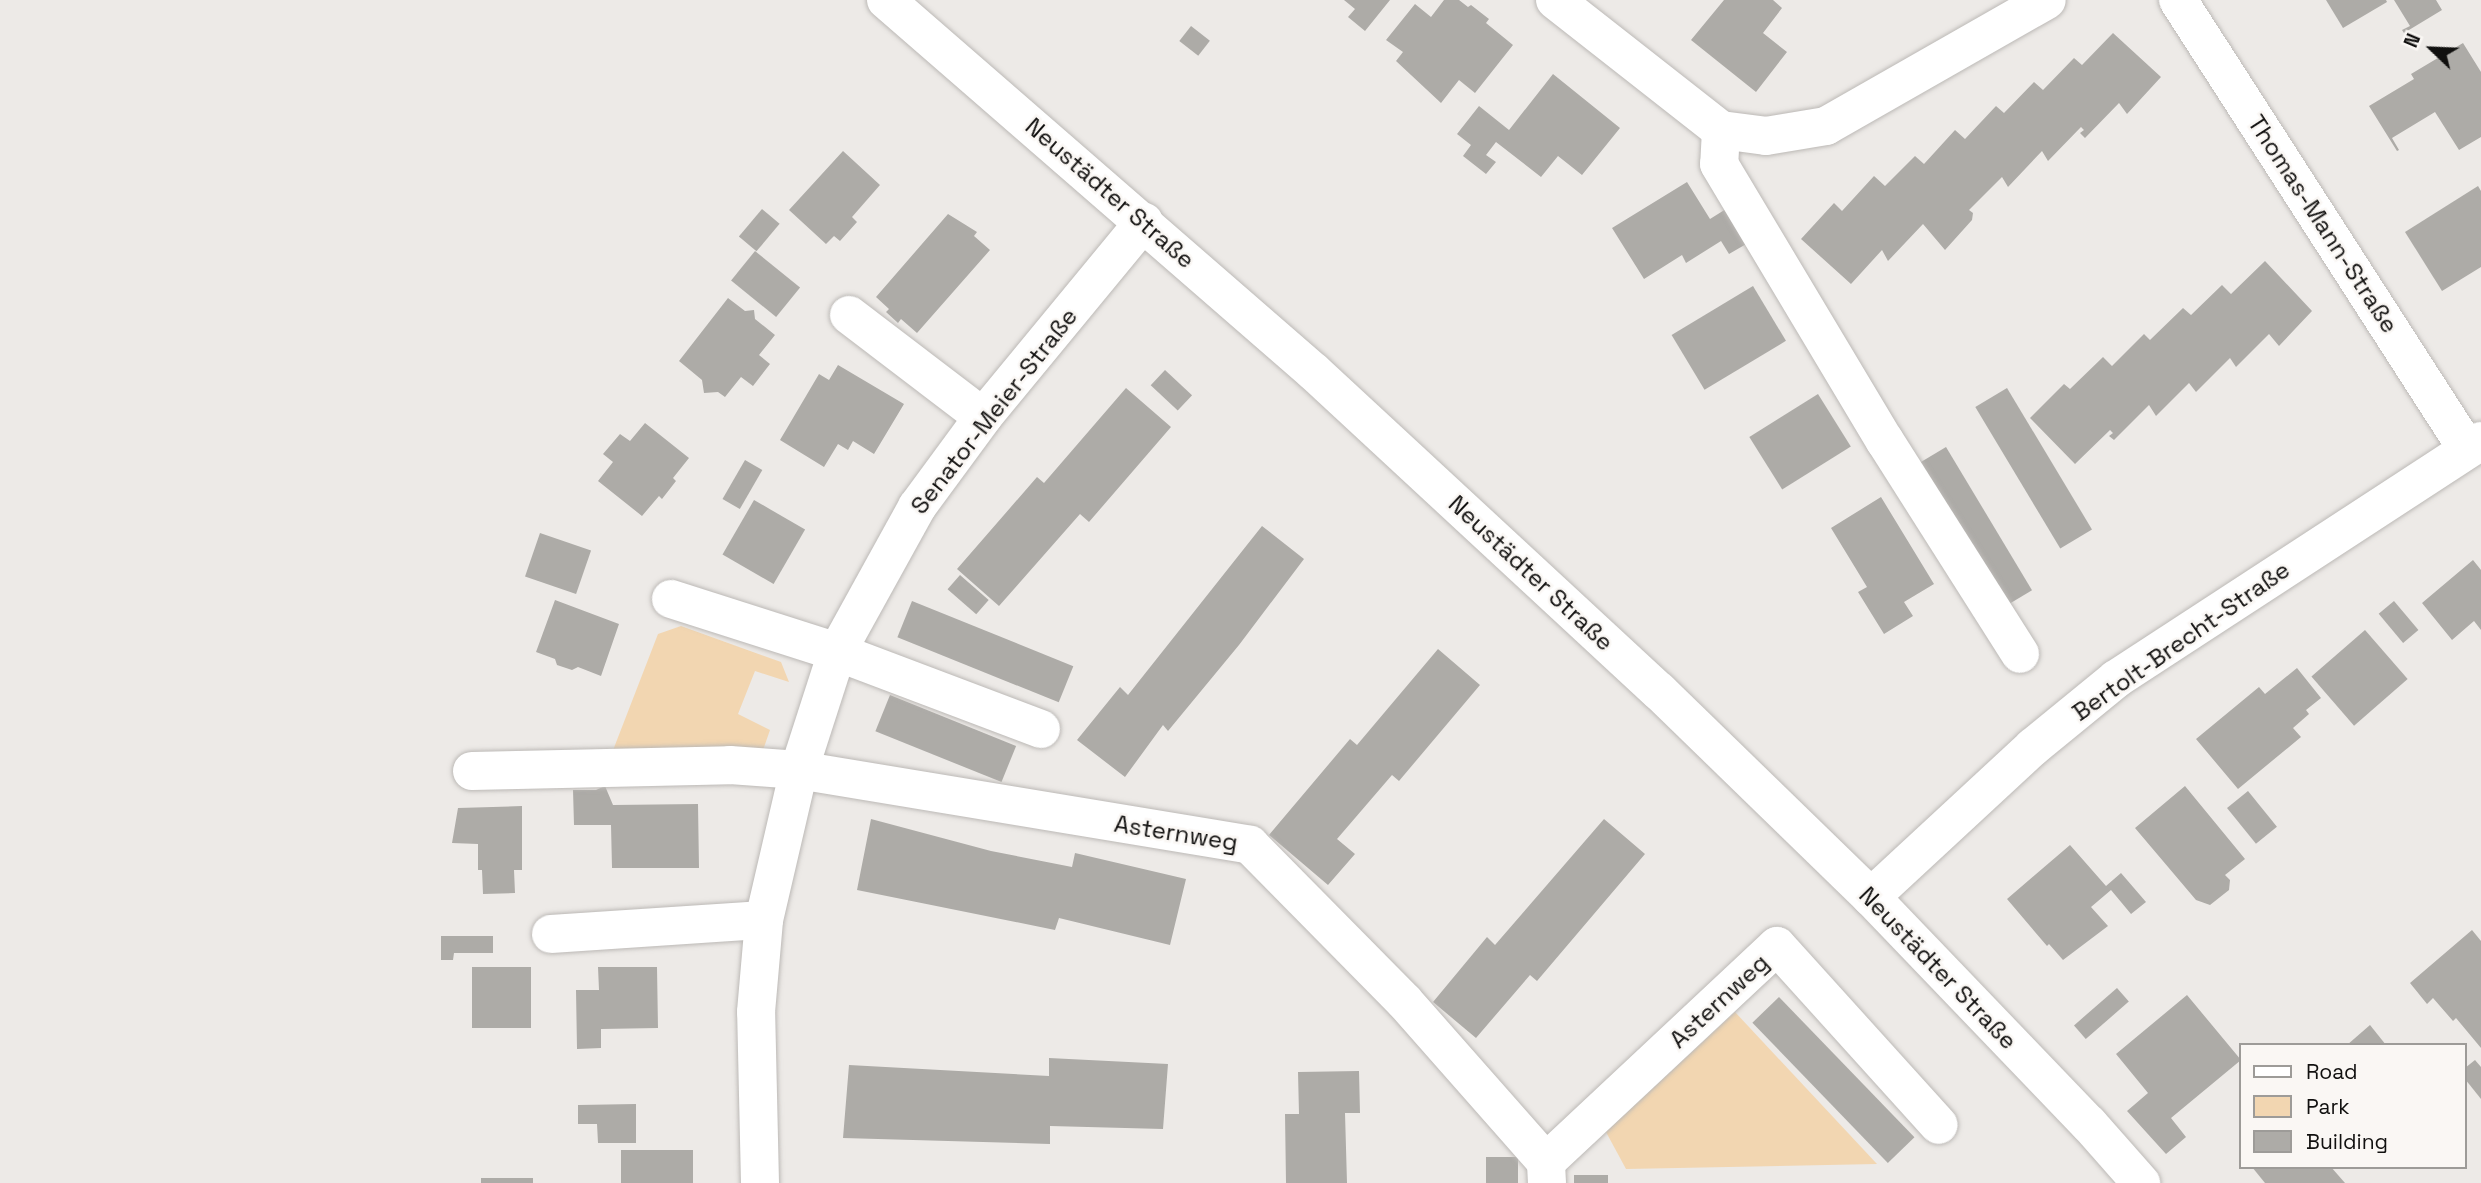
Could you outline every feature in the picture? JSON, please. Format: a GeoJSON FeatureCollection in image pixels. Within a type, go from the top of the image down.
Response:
{"type":"FeatureCollection","features":[{"type":"Feature","properties":{"kind":"street","name":"Neustädter Straße"},"geometry":{"type":"LineString","coordinates":[[886,0],[1314,372],[1639,673],[1871,897],[2089,1124],[2141,1183]]}},
{"type":"Feature","properties":{"kind":"street"},"geometry":{"type":"LineString","coordinates":[[1555,0],[1721,130],[1766,136],[1826,126],[2047,0]]}},
{"type":"Feature","properties":{"kind":"street","name":"Thomas-Mann-Straße"},"geometry":{"type":"LineString","coordinates":[[2178,0],[2474,445]]}},
{"type":"Feature","properties":{"kind":"street"},"geometry":{"type":"LineString","coordinates":[[1721,130],[1719,164],[1885,441],[2020,654]]}},
{"type":"Feature","properties":{"kind":"street","name":"Senator-Meier-Straße"},"geometry":{"type":"LineString","coordinates":[[760,1183],[756,1012],[764,920],[799,770],[838,652],[917,506],[983,417],[1144,222]]}},
{"type":"Feature","properties":{"kind":"street"},"geometry":{"type":"LineString","coordinates":[[849,314],[983,417]]}},
{"type":"Feature","properties":{"kind":"street","name":"Bertolt-Brecht-Straße"},"geometry":{"type":"LineString","coordinates":[[1871,897],[2033,747],[2116,679],[2474,445]]}},
{"type":"Feature","properties":{"kind":"street"},"geometry":{"type":"LineString","coordinates":[[671,599],[838,652],[1041,729]]}},
{"type":"Feature","properties":{"kind":"street","name":"Asternweg"},"geometry":{"type":"LineString","coordinates":[[472,771],[730,765],[799,770],[1250,845],[1404,1000],[1546,1173],[1777,946],[1939,1125]]}},
{"type":"Feature","properties":{"kind":"street"},"geometry":{"type":"LineString","coordinates":[[551,934],[764,920]]}},
{"type":"Feature","properties":{"kind":"green space"},"geometry":{"type":"Polygon","coordinates":[[[681,626],[781,662],[789,682],[755,671],[738,714],[770,730],[761,756],[610,758],[658,634],[681,626]]]}},
{"type":"Feature","properties":{"kind":"green space"},"geometry":{"type":"Polygon","coordinates":[[[1735,1012],[1877,1164],[1626,1169],[1606,1132],[1735,1012]]]}},
{"type":"Feature","properties":{"kind":"building"},"geometry":{"type":"Polygon","coordinates":[[[1344,0],[1390,0],[1365,31],[1348,17],[1355,9],[1344,0]]]}},
{"type":"Feature","properties":{"kind":"building"},"geometry":{"type":"Polygon","coordinates":[[[1444,0],[1459,0],[1468,7],[1471,5],[1489,19],[1486,23],[1513,45],[1475,93],[1459,80],[1441,103],[1396,61],[1403,52],[1386,40],[1415,4],[1431,17],[1444,0]]]}},
{"type":"Feature","properties":{"kind":"building"},"geometry":{"type":"Polygon","coordinates":[[[1724,0],[1773,0],[1782,8],[1763,33],[1787,52],[1756,92],[1691,40],[1724,0]]]}},
{"type":"Feature","properties":{"kind":"building"},"geometry":{"type":"Polygon","coordinates":[[[2326,0],[2386,0],[2387,2],[2343,28],[2326,0]]]}},
{"type":"Feature","properties":{"kind":"building"},"geometry":{"type":"Polygon","coordinates":[[[2394,0],[2436,0],[2442,10],[2404,33],[2402,30],[2410,26],[2394,0]]]}},
{"type":"Feature","properties":{"kind":"building"},"geometry":{"type":"Polygon","coordinates":[[[1191,26],[1210,41],[1198,56],[1179,41],[1191,26]]]}},
{"type":"Feature","properties":{"kind":"building"},"geometry":{"type":"Polygon","coordinates":[[[2113,33],[2161,77],[2127,114],[2119,103],[2085,138],[2080,133],[2084,130],[2081,127],[2048,161],[2042,151],[2008,187],[2002,177],[1969,210],[1973,213],[1972,220],[1945,250],[1923,224],[1888,261],[1882,250],[1851,284],[1801,239],[1834,203],[1842,211],[1874,176],[1885,186],[1915,156],[1924,164],[1955,130],[1965,139],[1996,106],[2004,113],[2034,82],[2043,90],[2074,58],[2082,65],[2113,33]]]}},
{"type":"Feature","properties":{"kind":"building"},"geometry":{"type":"Polygon","coordinates":[[[2463,43],[2481,72],[2481,137],[2459,150],[2435,112],[2392,138],[2399,150],[2397,151],[2369,106],[2414,79],[2411,74],[2463,43]]]}},
{"type":"Feature","properties":{"kind":"building"},"geometry":{"type":"Polygon","coordinates":[[[1553,74],[1620,128],[1582,175],[1558,156],[1541,177],[1496,142],[1486,155],[1496,162],[1486,174],[1463,156],[1471,145],[1457,134],[1479,106],[1509,130],[1553,74]]]}},
{"type":"Feature","properties":{"kind":"building"},"geometry":{"type":"Polygon","coordinates":[[[843,151],[880,185],[852,217],[857,222],[840,241],[834,236],[826,244],[789,210],[843,151]]]}},
{"type":"Feature","properties":{"kind":"building"},"geometry":{"type":"Polygon","coordinates":[[[1687,182],[1710,219],[1726,209],[1748,243],[1729,254],[1721,241],[1686,263],[1682,255],[1644,279],[1612,228],[1687,182]]]}},
{"type":"Feature","properties":{"kind":"building"},"geometry":{"type":"Polygon","coordinates":[[[2478,186],[2481,191],[2481,267],[2442,291],[2405,232],[2478,186]]]}},
{"type":"Feature","properties":{"kind":"building"},"geometry":{"type":"Polygon","coordinates":[[[762,209],[780,224],[756,251],[739,237],[762,209]]]}},
{"type":"Feature","properties":{"kind":"building"},"geometry":{"type":"Polygon","coordinates":[[[948,214],[977,232],[974,236],[990,250],[917,333],[901,319],[898,323],[886,312],[889,309],[876,297],[948,214]]]}},
{"type":"Feature","properties":{"kind":"building"},"geometry":{"type":"Polygon","coordinates":[[[755,251],[800,288],[776,317],[731,281],[755,251]]]}},
{"type":"Feature","properties":{"kind":"building"},"geometry":{"type":"Polygon","coordinates":[[[2265,261],[2312,311],[2279,346],[2269,334],[2236,367],[2230,358],[2196,392],[2189,383],[2156,416],[2149,405],[2114,440],[2109,436],[2113,433],[2110,430],[2075,464],[2030,418],[2064,384],[2070,389],[2103,357],[2112,366],[2144,334],[2150,340],[2183,308],[2191,315],[2222,285],[2231,294],[2265,261]]]}},
{"type":"Feature","properties":{"kind":"building"},"geometry":{"type":"Polygon","coordinates":[[[1753,286],[1786,341],[1705,390],[1672,335],[1753,286]]]}},
{"type":"Feature","properties":{"kind":"building"},"geometry":{"type":"Polygon","coordinates":[[[728,298],[745,311],[754,310],[755,319],[775,335],[759,355],[770,364],[753,386],[741,377],[725,397],[718,392],[704,393],[702,380],[679,361],[728,298]]]}},
{"type":"Feature","properties":{"kind":"building"},"geometry":{"type":"Polygon","coordinates":[[[838,365],[904,404],[874,454],[853,441],[848,450],[838,444],[824,467],[780,440],[819,374],[829,380],[838,365]]]}},
{"type":"Feature","properties":{"kind":"building"},"geometry":{"type":"Polygon","coordinates":[[[1165,370],[1192,395],[1178,411],[1151,385],[1165,370]]]}},
{"type":"Feature","properties":{"kind":"building"},"geometry":{"type":"Polygon","coordinates":[[[1126,388],[1171,427],[1089,522],[1080,514],[999,606],[957,569],[1037,477],[1044,483],[1126,388]]]}},
{"type":"Feature","properties":{"kind":"building"},"geometry":{"type":"Polygon","coordinates":[[[2007,388],[2092,529],[2060,548],[1975,407],[2007,388]]]}},
{"type":"Feature","properties":{"kind":"building"},"geometry":{"type":"Polygon","coordinates":[[[1818,394],[1851,447],[1782,490],[1749,437],[1818,394]]]}},
{"type":"Feature","properties":{"kind":"building"},"geometry":{"type":"Polygon","coordinates":[[[645,423],[689,458],[673,478],[676,481],[662,499],[659,496],[642,516],[598,481],[613,462],[603,454],[620,434],[630,441],[645,423]]]}},
{"type":"Feature","properties":{"kind":"building"},"geometry":{"type":"Polygon","coordinates":[[[1946,447],[2032,590],[1999,610],[1913,467],[1946,447]]]}},
{"type":"Feature","properties":{"kind":"building"},"geometry":{"type":"Polygon","coordinates":[[[745,460],[762,470],[740,509],[722,499],[745,460]]]}},
{"type":"Feature","properties":{"kind":"building"},"geometry":{"type":"Polygon","coordinates":[[[1881,497],[1934,584],[1904,602],[1913,616],[1884,634],[1858,592],[1867,587],[1831,528],[1881,497]]]}},
{"type":"Feature","properties":{"kind":"building"},"geometry":{"type":"Polygon","coordinates":[[[754,500],[805,530],[774,584],[722,555],[754,500]]]}},
{"type":"Feature","properties":{"kind":"building"},"geometry":{"type":"Polygon","coordinates":[[[1262,526],[1304,559],[1239,645],[1168,731],[1163,725],[1125,777],[1077,740],[1120,687],[1128,695],[1262,526]]]}},
{"type":"Feature","properties":{"kind":"building"},"geometry":{"type":"Polygon","coordinates":[[[540,533],[591,551],[576,594],[525,576],[540,533]]]}},
{"type":"Feature","properties":{"kind":"building"},"geometry":{"type":"Polygon","coordinates":[[[2473,560],[2481,570],[2481,630],[2474,621],[2452,640],[2422,603],[2473,560]]]}},
{"type":"Feature","properties":{"kind":"building"},"geometry":{"type":"Polygon","coordinates":[[[960,575],[989,600],[976,614],[948,589],[960,575]]]}},
{"type":"Feature","properties":{"kind":"building"},"geometry":{"type":"Polygon","coordinates":[[[555,600],[619,624],[601,676],[578,667],[572,670],[557,665],[555,659],[536,652],[555,600]]]}},
{"type":"Feature","properties":{"kind":"building"},"geometry":{"type":"Polygon","coordinates":[[[912,601],[1073,666],[1059,702],[897,637],[912,601]]]}},
{"type":"Feature","properties":{"kind":"building"},"geometry":{"type":"Polygon","coordinates":[[[2394,601],[2418,630],[2403,643],[2379,614],[2394,601]]]}},
{"type":"Feature","properties":{"kind":"building"},"geometry":{"type":"Polygon","coordinates":[[[2365,630],[2408,679],[2354,726],[2311,677],[2365,630]]]}},
{"type":"Feature","properties":{"kind":"building"},"geometry":{"type":"Polygon","coordinates":[[[1438,649],[1480,685],[1399,781],[1392,775],[1337,839],[1355,854],[1328,885],[1269,835],[1350,739],[1357,745],[1438,649]]]}},
{"type":"Feature","properties":{"kind":"building"},"geometry":{"type":"Polygon","coordinates":[[[2297,668],[2321,698],[2306,710],[2309,714],[2293,728],[2301,737],[2238,789],[2196,739],[2259,687],[2265,694],[2297,668]]]}},
{"type":"Feature","properties":{"kind":"building"},"geometry":{"type":"Polygon","coordinates":[[[890,695],[1016,746],[1001,782],[875,731],[890,695]]]}},
{"type":"Feature","properties":{"kind":"building"},"geometry":{"type":"Polygon","coordinates":[[[605,786],[613,805],[698,804],[699,868],[612,868],[611,825],[574,825],[573,790],[596,790],[605,786]]]}},
{"type":"Feature","properties":{"kind":"building"},"geometry":{"type":"Polygon","coordinates":[[[2185,786],[2245,859],[2225,875],[2230,880],[2229,890],[2210,905],[2196,900],[2135,828],[2185,786]]]}},
{"type":"Feature","properties":{"kind":"building"},"geometry":{"type":"Polygon","coordinates":[[[2248,791],[2277,827],[2256,844],[2227,808],[2248,791]]]}},
{"type":"Feature","properties":{"kind":"building"},"geometry":{"type":"Polygon","coordinates":[[[522,806],[522,870],[514,870],[515,893],[483,894],[482,870],[478,870],[478,844],[452,843],[458,808],[522,806]]]}},
{"type":"Feature","properties":{"kind":"building"},"geometry":{"type":"Polygon","coordinates":[[[871,819],[991,851],[1072,867],[1075,853],[1186,879],[1170,945],[1059,918],[1055,930],[857,890],[871,819]]]}},
{"type":"Feature","properties":{"kind":"building"},"geometry":{"type":"Polygon","coordinates":[[[1604,819],[1645,854],[1537,981],[1530,975],[1476,1038],[1433,1002],[1487,937],[1495,945],[1604,819]]]}},
{"type":"Feature","properties":{"kind":"building"},"geometry":{"type":"Polygon","coordinates":[[[2070,845],[2106,886],[2121,873],[2146,902],[2131,914],[2111,890],[2091,907],[2108,926],[2063,960],[2049,944],[2047,946],[2007,899],[2070,845]]]}},
{"type":"Feature","properties":{"kind":"building"},"geometry":{"type":"Polygon","coordinates":[[[2472,930],[2481,941],[2481,1048],[2456,1018],[2453,1021],[2433,998],[2427,1004],[2410,983],[2472,930]]]}},
{"type":"Feature","properties":{"kind":"building"},"geometry":{"type":"Polygon","coordinates":[[[441,936],[493,936],[493,953],[454,953],[453,960],[441,960],[441,936]]]}},
{"type":"Feature","properties":{"kind":"building"},"geometry":{"type":"Polygon","coordinates":[[[472,967],[531,967],[531,1028],[472,1028],[472,967]]]}},
{"type":"Feature","properties":{"kind":"building"},"geometry":{"type":"Polygon","coordinates":[[[598,967],[657,967],[658,1028],[601,1029],[601,1048],[577,1049],[576,990],[599,990],[598,967]]]}},
{"type":"Feature","properties":{"kind":"building"},"geometry":{"type":"Polygon","coordinates":[[[2117,988],[2129,1002],[2086,1039],[2074,1025],[2117,988]]]}},
{"type":"Feature","properties":{"kind":"building"},"geometry":{"type":"Polygon","coordinates":[[[2187,995],[2240,1061],[2171,1118],[2186,1137],[2166,1154],[2127,1111],[2148,1093],[2116,1054],[2187,995]]]}},
{"type":"Feature","properties":{"kind":"building"},"geometry":{"type":"Polygon","coordinates":[[[1779,997],[1914,1137],[1888,1163],[1752,1023],[1779,997]]]}},
{"type":"Feature","properties":{"kind":"building"},"geometry":{"type":"Polygon","coordinates":[[[2370,1025],[2384,1043],[2349,1043],[2370,1025]]]}},
{"type":"Feature","properties":{"kind":"building"},"geometry":{"type":"Polygon","coordinates":[[[1049,1058],[1168,1064],[1163,1129],[1050,1126],[1050,1144],[843,1138],[849,1065],[1049,1076],[1049,1058]]]}},
{"type":"Feature","properties":{"kind":"building"},"geometry":{"type":"Polygon","coordinates":[[[2475,1060],[2481,1067],[2481,1099],[2467,1082],[2467,1066],[2475,1060]]]}},
{"type":"Feature","properties":{"kind":"building"},"geometry":{"type":"Polygon","coordinates":[[[1359,1071],[1360,1113],[1345,1113],[1347,1183],[1286,1183],[1285,1114],[1299,1114],[1298,1072],[1359,1071]]]}},
{"type":"Feature","properties":{"kind":"building"},"geometry":{"type":"Polygon","coordinates":[[[636,1104],[636,1143],[598,1143],[597,1124],[578,1124],[578,1105],[636,1104]]]}},
{"type":"Feature","properties":{"kind":"building"},"geometry":{"type":"Polygon","coordinates":[[[621,1150],[693,1150],[693,1183],[621,1183],[621,1150]]]}},
{"type":"Feature","properties":{"kind":"building"},"geometry":{"type":"Polygon","coordinates":[[[1486,1157],[1518,1157],[1518,1183],[1486,1183],[1486,1157]]]}},
{"type":"Feature","properties":{"kind":"building"},"geometry":{"type":"Polygon","coordinates":[[[2254,1169],[2333,1169],[2345,1183],[2265,1183],[2254,1169]]]}},
{"type":"Feature","properties":{"kind":"building"},"geometry":{"type":"Polygon","coordinates":[[[1574,1175],[1608,1175],[1608,1183],[1574,1183],[1574,1175]]]}},
{"type":"Feature","properties":{"kind":"building"},"geometry":{"type":"Polygon","coordinates":[[[481,1178],[533,1178],[533,1183],[481,1183],[481,1178]]]}}]}
